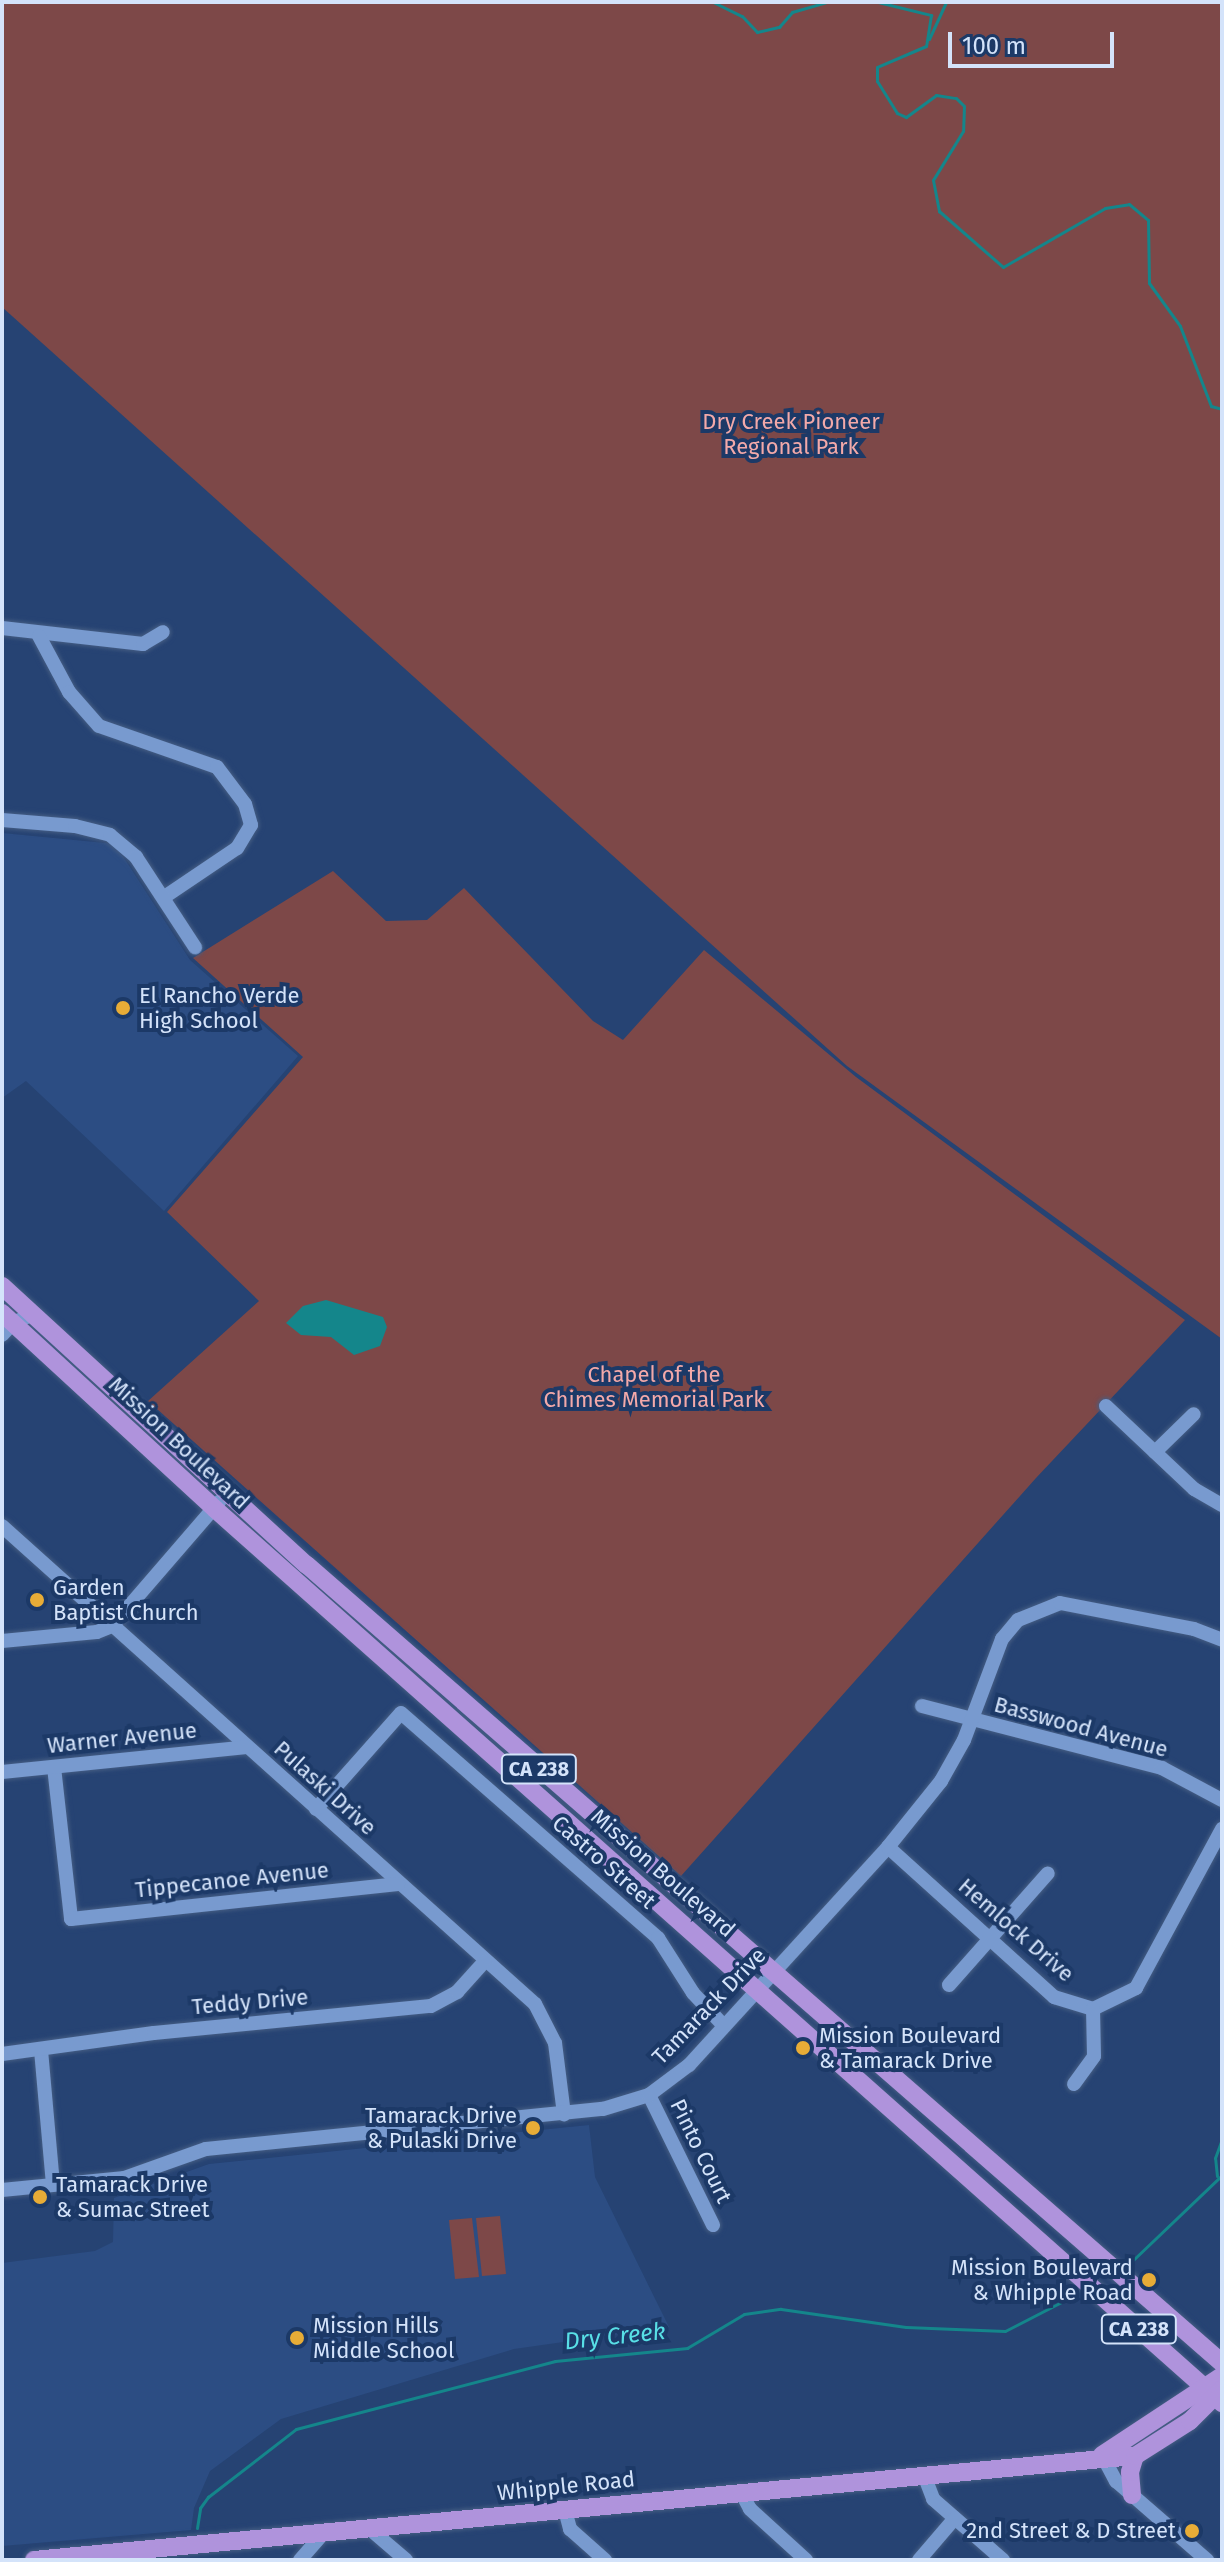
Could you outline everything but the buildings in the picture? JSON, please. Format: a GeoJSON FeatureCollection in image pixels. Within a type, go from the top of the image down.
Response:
{"type":"FeatureCollection","features":[{"type":"Feature","properties":{"kind":"main road","name":"Mission Boulevard"},"geometry":{"type":"LineString","coordinates":[[2,1286],[223,1491],[1216,2394]]}},
{"type":"Feature","properties":{"kind":"main road","name":"Mission Boulevard"},"geometry":{"type":"LineString","coordinates":[[6,1323],[215,1509],[764,1981],[1222,2363]]}},
{"type":"Feature","properties":{"kind":"main road","name":"Whipple Road"},"geometry":{"type":"LineString","coordinates":[[34,2560],[371,2530],[1102,2455],[1135,2456],[1216,2394],[1222,2376]]}},
{"type":"Feature","properties":{"kind":"main road","name":"Whipple Road"},"geometry":{"type":"LineString","coordinates":[[1102,2455],[1216,2394]]}},
{"type":"Feature","properties":{"kind":"main road"},"geometry":{"type":"LineString","coordinates":[[1132,2495],[1130,2472],[1135,2456]]}},
{"type":"Feature","properties":{"kind":"street"},"geometry":{"type":"LineString","coordinates":[[2,628],[39,636],[143,644],[163,632]]}},
{"type":"Feature","properties":{"kind":"street"},"geometry":{"type":"LineString","coordinates":[[39,636],[69,692],[99,726],[217,767],[245,804],[251,825],[237,848],[163,898]]}},
{"type":"Feature","properties":{"kind":"street"},"geometry":{"type":"LineString","coordinates":[[2,820],[75,826],[110,835],[136,857],[195,947]]}},
{"type":"Feature","properties":{"kind":"street"},"geometry":{"type":"LineString","coordinates":[[6,1323],[33,1314]]}},
{"type":"Feature","properties":{"kind":"street"},"geometry":{"type":"LineString","coordinates":[[1106,1406],[1194,1489],[1222,1505]]}},
{"type":"Feature","properties":{"kind":"street"},"geometry":{"type":"LineString","coordinates":[[1155,1452],[1194,1414]]}},
{"type":"Feature","properties":{"kind":"street"},"geometry":{"type":"LineString","coordinates":[[2,1641],[97,1632],[112,1626],[215,1509],[223,1491]]}},
{"type":"Feature","properties":{"kind":"street","name":"Pulaski Drive"},"geometry":{"type":"LineString","coordinates":[[2,1526],[535,2004],[550,2029],[564,2114]]}},
{"type":"Feature","properties":{"kind":"street","name":"Tamarack Drive"},"geometry":{"type":"LineString","coordinates":[[2,2190],[124,2178],[206,2149],[564,2114],[603,2109],[649,2095],[689,2065],[888,1847],[941,1781],[971,1721],[1002,1639],[1036,1609],[1060,1603],[1085,1606],[1222,1640]]}},
{"type":"Feature","properties":{"kind":"street","name":"Basswood Avenue"},"geometry":{"type":"LineString","coordinates":[[922,1706],[1162,1768],[1222,1800]]}},
{"type":"Feature","properties":{"kind":"street","name":"Castro Street"},"geometry":{"type":"LineString","coordinates":[[316,1809],[401,1713],[658,1938],[693,1993],[724,2026]]}},
{"type":"Feature","properties":{"kind":"street","name":"Warner Avenue"},"geometry":{"type":"LineString","coordinates":[[2,1772],[247,1747]]}},
{"type":"Feature","properties":{"kind":"street","name":"Tippecanoe Avenue"},"geometry":{"type":"LineString","coordinates":[[54,1767],[71,1919],[398,1884]]}},
{"type":"Feature","properties":{"kind":"street"},"geometry":{"type":"LineString","coordinates":[[1074,2084],[1094,2056],[1093,2009],[1136,1988],[1222,1829]]}},
{"type":"Feature","properties":{"kind":"street","name":"Hemlock Drive"},"geometry":{"type":"LineString","coordinates":[[888,1847],[1054,1997],[1093,2009]]}},
{"type":"Feature","properties":{"kind":"street"},"geometry":{"type":"LineString","coordinates":[[949,1985],[1048,1873]]}},
{"type":"Feature","properties":{"kind":"street","name":"Teddy Drive"},"geometry":{"type":"LineString","coordinates":[[2,2054],[179,2030],[431,2006],[457,1992],[485,1961]]}},
{"type":"Feature","properties":{"kind":"street"},"geometry":{"type":"LineString","coordinates":[[41,2050],[53,2184]]}},
{"type":"Feature","properties":{"kind":"street","name":"Pinto Court"},"geometry":{"type":"LineString","coordinates":[[649,2095],[713,2225]]}},
{"type":"Feature","properties":{"kind":"street"},"geometry":{"type":"LineString","coordinates":[[1102,2455],[1116,2481],[1207,2560]]}},
{"type":"Feature","properties":{"kind":"street"},"geometry":{"type":"LineString","coordinates":[[924,2475],[933,2499],[1003,2560]]}},
{"type":"Feature","properties":{"kind":"street"},"geometry":{"type":"LineString","coordinates":[[741,2492],[750,2509],[806,2560]]}},
{"type":"Feature","properties":{"kind":"street"},"geometry":{"type":"LineString","coordinates":[[565,2510],[570,2529],[605,2560]]}},
{"type":"Feature","properties":{"kind":"street"},"geometry":{"type":"LineString","coordinates":[[919,2560],[955,2518]]}},
{"type":"Feature","properties":{"kind":"street"},"geometry":{"type":"LineString","coordinates":[[371,2530],[406,2560]]}},
{"type":"Feature","properties":{"kind":"street"},"geometry":{"type":"LineString","coordinates":[[300,2560],[324,2532]]}},
{"type":"Feature","properties":{"kind":"shaded area","name":"El Rancho Verde High School"},"geometry":{"type":"Polygon","coordinates":[[[2,833],[115,844],[190,960],[298,1056],[164,1211],[26,1081],[2,1098],[2,833]]]}},
{"type":"Feature","properties":{"kind":"shaded area"},"geometry":{"type":"Polygon","coordinates":[[[326,1300],[383,1317],[387,1327],[380,1346],[354,1355],[331,1337],[301,1335],[286,1323],[303,1306],[326,1300]]]}},
{"type":"Feature","properties":{"kind":"shaded area","name":"Mission Hills Middle School"},"geometry":{"type":"Polygon","coordinates":[[[589,2125],[595,2177],[669,2327],[514,2349],[281,2419],[210,2471],[194,2508],[191,2530],[2,2546],[2,2263],[95,2251],[113,2242],[114,2198],[209,2164],[589,2125]]]}},
{"type":"Feature","properties":{"kind":"green space","name":"Dry Creek Pioneer Regional Park"},"geometry":{"type":"Polygon","coordinates":[[[2,2],[1222,2],[1222,1339],[847,1066],[2,307],[2,2]]]}},
{"type":"Feature","properties":{"kind":"green space","name":"Chapel of the Chimes Memorial Park"},"geometry":{"type":"Polygon","coordinates":[[[333,871],[386,921],[427,920],[464,888],[593,1021],[623,1040],[704,950],[856,1077],[1185,1320],[1036,1478],[681,1876],[148,1401],[259,1301],[167,1212],[303,1057],[193,958],[333,871]]]}},
{"type":"Feature","properties":{"kind":"green space"},"geometry":{"type":"Polygon","coordinates":[[[500,2216],[506,2274],[482,2276],[476,2218],[500,2216]]]}},
{"type":"Feature","properties":{"kind":"green space"},"geometry":{"type":"Polygon","coordinates":[[[472,2218],[479,2277],[455,2279],[449,2220],[472,2218]]]}},
{"type":"Feature","properties":{"kind":"waterway","name":"Dry Creek"},"geometry":{"type":"LineString","coordinates":[[713,2],[742,16],[757,32],[779,27],[792,12],[826,2]]}},
{"type":"Feature","properties":{"kind":"waterway","name":"Dry Creek"},"geometry":{"type":"LineString","coordinates":[[878,2],[931,15],[926,46]]}},
{"type":"Feature","properties":{"kind":"waterway"},"geometry":{"type":"LineString","coordinates":[[929,39],[946,2]]}},
{"type":"Feature","properties":{"kind":"waterway","name":"Dry Creek"},"geometry":{"type":"LineString","coordinates":[[926,46],[877,67],[877,81],[897,113],[906,117],[936,95],[956,98],[964,106],[963,131],[933,180],[939,211],[1003,267],[1105,208],[1129,204],[1148,220],[1149,283],[1180,326],[1211,406],[1222,409]]}},
{"type":"Feature","properties":{"kind":"waterway","name":"Dry Creek"},"geometry":{"type":"LineString","coordinates":[[1217,2176],[1215,2158],[1222,2139]]}},
{"type":"Feature","properties":{"kind":"waterway","name":"Dry Creek"},"geometry":{"type":"LineString","coordinates":[[1132,2261],[1222,2175]]}},
{"type":"Feature","properties":{"kind":"waterway","name":"Dry Creek"},"geometry":{"type":"LineString","coordinates":[[197,2528],[200,2508],[208,2497],[296,2429],[555,2361],[687,2348],[744,2314],[781,2309],[906,2327],[1005,2331],[1073,2296]]}},
{"type":"Feature","properties":{"kind":"place","name":"El Rancho Verde High School"},"geometry":{"type":"Point","coordinates":[123,1008]}},
{"type":"Feature","properties":{"kind":"place","name":"Garden Baptist Church"},"geometry":{"type":"Point","coordinates":[37,1600]}},
{"type":"Feature","properties":{"kind":"place","name":"Mission Boulevard & Tamarack Drive"},"geometry":{"type":"Point","coordinates":[803,2048]}},
{"type":"Feature","properties":{"kind":"place","name":"Tamarack Drive & Pulaski Drive"},"geometry":{"type":"Point","coordinates":[533,2128]}},
{"type":"Feature","properties":{"kind":"place","name":"Tamarack Drive & Sumac Street"},"geometry":{"type":"Point","coordinates":[40,2197]}},
{"type":"Feature","properties":{"kind":"place","name":"Mission Boulevard & Whipple Road"},"geometry":{"type":"Point","coordinates":[1149,2280]}},
{"type":"Feature","properties":{"kind":"place","name":"Mission Hills Middle School"},"geometry":{"type":"Point","coordinates":[297,2338]}},
{"type":"Feature","properties":{"kind":"place","name":"2nd Street & D Street"},"geometry":{"type":"Point","coordinates":[1192,2531]}}]}
